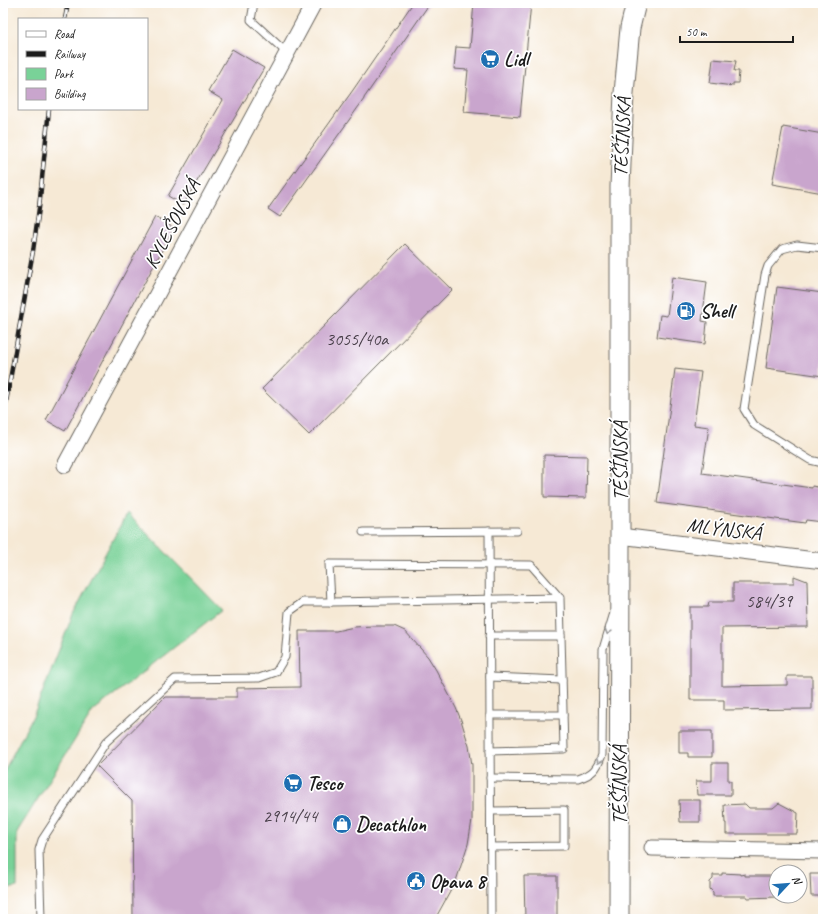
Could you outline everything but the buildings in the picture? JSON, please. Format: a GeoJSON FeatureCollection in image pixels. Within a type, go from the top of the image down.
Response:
{"type":"FeatureCollection","features":[{"type":"Feature","properties":{"kind":"street","name":"KYLEŠOVSKÁ"},"geometry":{"type":"LineString","coordinates":[[65,464],[314,3]]}},
{"type":"Feature","properties":{"kind":"street","name":"TĚŠÍNSKÁ"},"geometry":{"type":"LineString","coordinates":[[619,919],[620,187],[624,93],[630,28],[636,3]]}},
{"type":"Feature","properties":{"kind":"street","name":"MLÝNSKÁ"},"geometry":{"type":"LineString","coordinates":[[620,536],[823,561]]}},
{"type":"Feature","properties":{"kind":"street"},"geometry":{"type":"LineString","coordinates":[[652,848],[823,851]]}},
{"type":"Feature","properties":{"kind":"lane"},"geometry":{"type":"LineString","coordinates":[[254,3],[251,20],[287,53]]}},
{"type":"Feature","properties":{"kind":"lane"},"geometry":{"type":"LineString","coordinates":[[823,248],[797,245],[782,249],[768,266],[765,276],[744,409],[754,425],[810,460],[823,463]]}},
{"type":"Feature","properties":{"kind":"lane"},"geometry":{"type":"LineString","coordinates":[[489,531],[491,919]]}},
{"type":"Feature","properties":{"kind":"lane"},"geometry":{"type":"LineString","coordinates":[[364,532],[517,531]]}},
{"type":"Feature","properties":{"kind":"lane"},"geometry":{"type":"LineString","coordinates":[[331,602],[329,564],[531,565],[560,598],[564,750],[490,751]]}},
{"type":"Feature","properties":{"kind":"lane"},"geometry":{"type":"LineString","coordinates":[[490,778],[578,779],[594,771],[599,764],[602,755],[603,649],[619,595]]}},
{"type":"Feature","properties":{"kind":"lane"},"geometry":{"type":"LineString","coordinates":[[42,919],[39,850],[42,840],[106,742],[175,679],[260,678],[276,672],[285,657],[289,612],[303,602],[560,598]]}},
{"type":"Feature","properties":{"kind":"lane"},"geometry":{"type":"LineString","coordinates":[[489,636],[561,636]]}},
{"type":"Feature","properties":{"kind":"lane"},"geometry":{"type":"LineString","coordinates":[[490,677],[562,680]]}},
{"type":"Feature","properties":{"kind":"lane"},"geometry":{"type":"LineString","coordinates":[[490,715],[563,715]]}},
{"type":"Feature","properties":{"kind":"lane"},"geometry":{"type":"LineString","coordinates":[[491,811],[564,810],[564,846],[491,847]]}},
{"type":"Feature","properties":{"kind":"green space"},"geometry":{"type":"Polygon","coordinates":[[[127,513],[222,610],[93,711],[17,832],[17,887],[3,890],[3,773],[34,714],[73,614],[127,513]]]}},
{"type":"Feature","properties":{"kind":"railway"},"geometry":{"type":"LineString","coordinates":[[65,18],[68,3]]}},
{"type":"Feature","properties":{"kind":"railway"},"geometry":{"type":"LineString","coordinates":[[3,419],[33,251],[49,110]]}},
{"type":"Feature","properties":{"kind":"place","name":"Lidl"},"geometry":{"type":"Point","coordinates":[490,59]}},
{"type":"Feature","properties":{"kind":"place","name":"Shell"},"geometry":{"type":"Point","coordinates":[686,311]}},
{"type":"Feature","properties":{"kind":"place","name":"Tesco"},"geometry":{"type":"Point","coordinates":[293,783]}},
{"type":"Feature","properties":{"kind":"place","name":"Decathlon"},"geometry":{"type":"Point","coordinates":[342,824]}},
{"type":"Feature","properties":{"kind":"place","name":"Opava 8"},"geometry":{"type":"Point","coordinates":[416,881]}}]}
